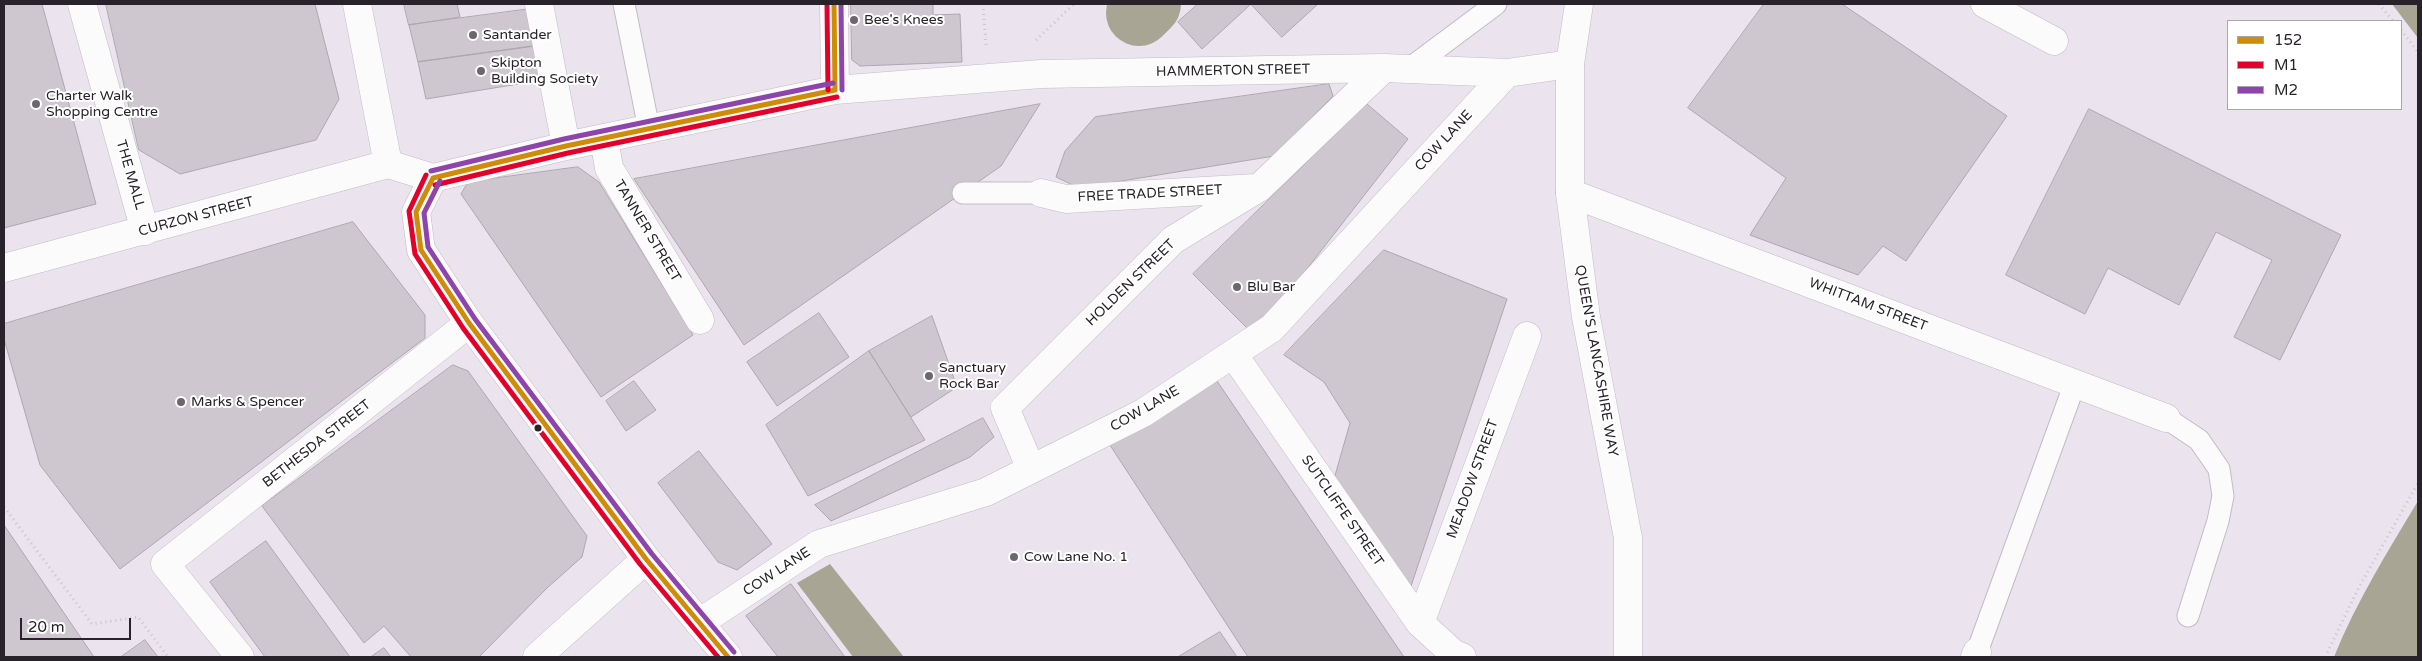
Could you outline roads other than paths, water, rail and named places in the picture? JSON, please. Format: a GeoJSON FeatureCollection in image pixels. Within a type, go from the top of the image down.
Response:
{"type":"FeatureCollection","features":[{"type":"Feature","properties":{"kind":"street","name":"THE MALL"},"geometry":{"type":"LineString","coordinates":[[82,4],[145,231]]}},
{"type":"Feature","properties":{"kind":"street"},"geometry":{"type":"LineString","coordinates":[[358,4],[388,164],[433,178],[416,212],[421,250],[469,323],[646,559],[728,657]]}},
{"type":"Feature","properties":{"kind":"street"},"geometry":{"type":"LineString","coordinates":[[539,4],[566,146]]}},
{"type":"Feature","properties":{"kind":"street"},"geometry":{"type":"LineString","coordinates":[[834,4],[834,90]]}},
{"type":"Feature","properties":{"kind":"street"},"geometry":{"type":"LineString","coordinates":[[1570,64],[1578,4]]}},
{"type":"Feature","properties":{"kind":"street"},"geometry":{"type":"LineString","coordinates":[[1985,4],[2054,41]]}},
{"type":"Feature","properties":{"kind":"street","name":"HAMMERTON STREET"},"geometry":{"type":"LineString","coordinates":[[433,178],[566,146],[834,90],[1041,74],[1396,69],[1507,73],[1570,64]]}},
{"type":"Feature","properties":{"kind":"street","name":"QUEEN'S LANCASHIRE WAY"},"geometry":{"type":"LineString","coordinates":[[1570,64],[1570,193],[1586,316],[1628,538],[1628,657]]}},
{"type":"Feature","properties":{"kind":"street","name":"HOLDEN STREET"},"geometry":{"type":"LineString","coordinates":[[1031,469],[1005,408],[1173,240],[1260,187],[1396,69]]}},
{"type":"Feature","properties":{"kind":"street","name":"COW LANE"},"geometry":{"type":"LineString","coordinates":[[700,623],[819,544],[986,492],[1143,413],[1272,328],[1507,73]]}},
{"type":"Feature","properties":{"kind":"street","name":"TANNER STREET"},"geometry":{"type":"LineString","coordinates":[[604,138],[609,168],[700,320]]}},
{"type":"Feature","properties":{"kind":"street","name":"CURZON STREET"},"geometry":{"type":"LineString","coordinates":[[4,268],[388,164]]}},
{"type":"Feature","properties":{"kind":"street","name":"FREE TRADE STREET"},"geometry":{"type":"LineString","coordinates":[[1041,193],[1066,199],[1260,187]]}},
{"type":"Feature","properties":{"kind":"street","name":"WHITTAM STREET"},"geometry":{"type":"LineString","coordinates":[[1570,193],[2166,418]]}},
{"type":"Feature","properties":{"kind":"street","name":"BETHESDA STREET"},"geometry":{"type":"LineString","coordinates":[[240,657],[165,564],[469,323]]}},
{"type":"Feature","properties":{"kind":"street","name":"MEADOW STREET"},"geometry":{"type":"LineString","coordinates":[[1420,623],[1527,336]]}},
{"type":"Feature","properties":{"kind":"street","name":"SUTCLIFFE STREET"},"geometry":{"type":"LineString","coordinates":[[1232,354],[1420,623],[1454,654],[1462,657]]}},
{"type":"Feature","properties":{"kind":"street"},"geometry":{"type":"LineString","coordinates":[[537,657],[646,559]]}},
{"type":"Feature","properties":{"kind":"lane"},"geometry":{"type":"LineString","coordinates":[[624,4],[649,129]]}},
{"type":"Feature","properties":{"kind":"lane"},"geometry":{"type":"LineString","coordinates":[[1396,69],[1496,4]]}},
{"type":"Feature","properties":{"kind":"lane"},"geometry":{"type":"LineString","coordinates":[[963,193],[1041,193]]}},
{"type":"Feature","properties":{"kind":"lane"},"geometry":{"type":"LineString","coordinates":[[1976,655],[2075,383]]}},
{"type":"Feature","properties":{"kind":"lane"},"geometry":{"type":"LineString","coordinates":[[2166,418],[2199,440],[2218,469],[2223,496],[2218,521],[2188,616]]}},
{"type":"Feature","properties":{"kind":"waterway"},"geometry":{"type":"LineString","coordinates":[[1139,13],[1148,4]]}},
{"type":"Feature","properties":{"kind":"place","name":"Bee's Knees"},"geometry":{"type":"Point","coordinates":[854,20]}},
{"type":"Feature","properties":{"kind":"place","name":"Santander"},"geometry":{"type":"Point","coordinates":[473,35]}},
{"type":"Feature","properties":{"kind":"place","name":"Skipton Building Society"},"geometry":{"type":"Point","coordinates":[481,71]}},
{"type":"Feature","properties":{"kind":"place","name":"Charter Walk Shopping Centre"},"geometry":{"type":"Point","coordinates":[36,104]}},
{"type":"Feature","properties":{"kind":"place","name":"Blu Bar"},"geometry":{"type":"Point","coordinates":[1237,287]}},
{"type":"Feature","properties":{"kind":"place","name":"Sanctuary Rock Bar"},"geometry":{"type":"Point","coordinates":[929,376]}},
{"type":"Feature","properties":{"kind":"place","name":"Marks & Spencer"},"geometry":{"type":"Point","coordinates":[181,402]}},
{"type":"Feature","properties":{"kind":"place","name":"Cow Lane No. 1"},"geometry":{"type":"Point","coordinates":[1014,557]}}]}
